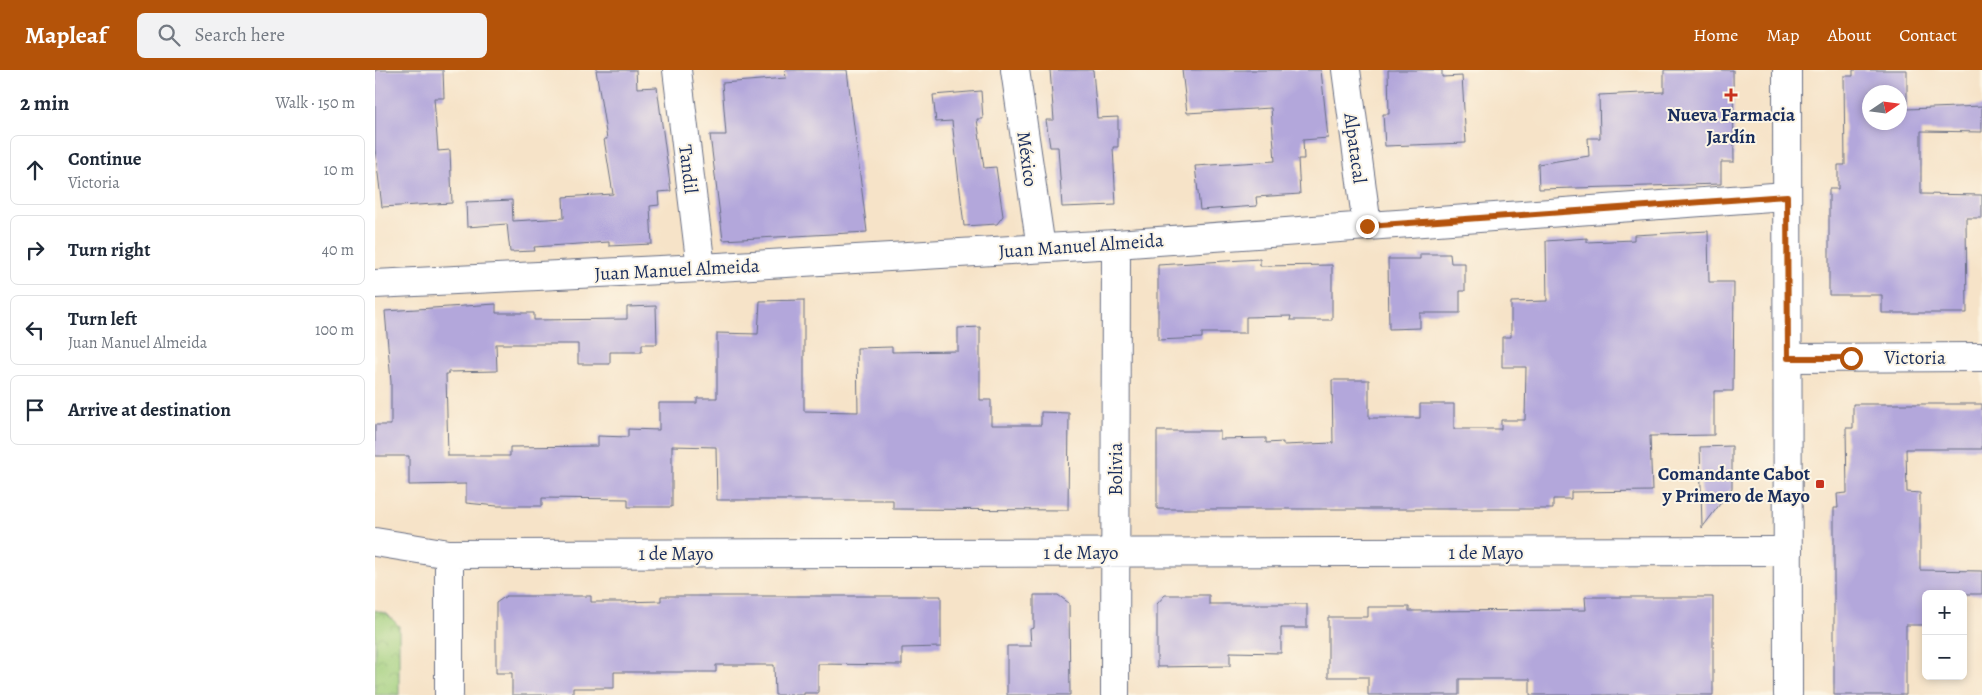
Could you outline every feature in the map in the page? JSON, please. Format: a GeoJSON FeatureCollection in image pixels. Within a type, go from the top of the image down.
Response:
{"type":"FeatureCollection","features":[{"type":"Feature","properties":{"kind":"street","name":"Tandil"},"geometry":{"type":"LineString","coordinates":[[677,70],[701,268]]}},
{"type":"Feature","properties":{"kind":"street","name":"México"},"geometry":{"type":"LineString","coordinates":[[1015,70],[1041,248]]}},
{"type":"Feature","properties":{"kind":"street","name":"Alpatacal"},"geometry":{"type":"LineString","coordinates":[[1346,70],[1367,226]]}},
{"type":"Feature","properties":{"kind":"street"},"geometry":{"type":"LineString","coordinates":[[1787,70],[1788,695]]}},
{"type":"Feature","properties":{"kind":"street","name":"Juan Manuel Almeida"},"geometry":{"type":"LineString","coordinates":[[375,284],[701,268],[1116,244],[1787,196]]}},
{"type":"Feature","properties":{"kind":"street","name":"Bolivia"},"geometry":{"type":"LineString","coordinates":[[1115,695],[1116,244]]}},
{"type":"Feature","properties":{"kind":"street","name":"Victoria"},"geometry":{"type":"LineString","coordinates":[[1788,358],[1982,357]]}},
{"type":"Feature","properties":{"kind":"street","name":"1 de Mayo"},"geometry":{"type":"LineString","coordinates":[[375,542],[449,554],[1788,551]]}},
{"type":"Feature","properties":{"kind":"street"},"geometry":{"type":"LineString","coordinates":[[449,554],[449,695]]}},
{"type":"Feature","properties":{"kind":"green space"},"geometry":{"type":"Polygon","coordinates":[[[375,610],[387,614],[399,626],[399,695],[375,695],[375,610]]]}},
{"type":"Feature","properties":{"kind":"building"},"geometry":{"type":"Polygon","coordinates":[[[375,70],[443,70],[444,98],[434,98],[438,151],[450,150],[452,203],[382,207],[375,149],[375,70]]]}},
{"type":"Feature","properties":{"kind":"building"},"geometry":{"type":"Polygon","coordinates":[[[596,70],[636,70],[637,88],[657,87],[671,191],[658,192],[659,205],[650,206],[652,244],[609,246],[609,242],[534,247],[535,251],[510,252],[507,224],[467,227],[466,202],[512,200],[513,221],[564,218],[563,197],[613,194],[604,139],[607,139],[596,70]]]}},
{"type":"Feature","properties":{"kind":"building"},"geometry":{"type":"Polygon","coordinates":[[[785,70],[847,70],[867,232],[723,240],[710,135],[726,135],[722,83],[786,78],[785,70]]]}},
{"type":"Feature","properties":{"kind":"building"},"geometry":{"type":"Polygon","coordinates":[[[1050,70],[1093,70],[1097,118],[1118,117],[1118,147],[1113,147],[1116,205],[1062,207],[1058,147],[1050,147],[1046,120],[1054,120],[1050,70]]]}},
{"type":"Feature","properties":{"kind":"building"},"geometry":{"type":"Polygon","coordinates":[[[1182,70],[1321,70],[1328,138],[1303,140],[1304,159],[1298,159],[1300,194],[1256,197],[1257,206],[1200,210],[1195,166],[1275,161],[1271,108],[1187,113],[1182,70]]]}},
{"type":"Feature","properties":{"kind":"building"},"geometry":{"type":"Polygon","coordinates":[[[1388,70],[1442,70],[1442,77],[1462,76],[1466,143],[1385,146],[1383,114],[1389,114],[1388,70]]]}},
{"type":"Feature","properties":{"kind":"building"},"geometry":{"type":"Polygon","coordinates":[[[1664,70],[1733,70],[1734,162],[1721,162],[1721,184],[1539,189],[1538,164],[1589,156],[1588,138],[1600,138],[1599,95],[1664,92],[1664,70]]]}},
{"type":"Feature","properties":{"kind":"building"},"geometry":{"type":"Polygon","coordinates":[[[1853,70],[1907,70],[1907,85],[1862,85],[1862,130],[1907,130],[1907,109],[1982,106],[1982,132],[1921,131],[1921,194],[1982,195],[1982,218],[1966,218],[1967,313],[1882,313],[1882,295],[1829,295],[1829,189],[1838,189],[1838,165],[1845,165],[1844,76],[1853,76],[1853,70]]]}},
{"type":"Feature","properties":{"kind":"building"},"geometry":{"type":"Polygon","coordinates":[[[981,91],[983,119],[977,119],[984,168],[996,167],[1003,216],[997,224],[964,226],[952,121],[936,122],[933,95],[981,91]]]}},
{"type":"Feature","properties":{"kind":"building"},"geometry":{"type":"Polygon","coordinates":[[[1708,231],[1709,282],[1734,282],[1733,391],[1714,391],[1714,435],[1650,436],[1652,491],[1571,492],[1571,499],[1553,499],[1553,509],[1157,509],[1157,431],[1220,431],[1220,439],[1266,438],[1266,443],[1283,442],[1283,445],[1333,443],[1332,380],[1369,380],[1369,418],[1420,418],[1420,404],[1454,404],[1454,429],[1501,429],[1501,420],[1525,420],[1526,367],[1502,367],[1502,337],[1511,337],[1511,302],[1547,301],[1546,241],[1587,238],[1587,242],[1634,240],[1634,235],[1708,231]]]}},
{"type":"Feature","properties":{"kind":"building"},"geometry":{"type":"Polygon","coordinates":[[[1420,254],[1450,254],[1451,263],[1465,263],[1465,291],[1460,291],[1460,313],[1420,313],[1420,328],[1389,329],[1388,259],[1420,259],[1420,254]]]}},
{"type":"Feature","properties":{"kind":"building"},"geometry":{"type":"Polygon","coordinates":[[[1260,259],[1260,266],[1332,265],[1332,320],[1290,320],[1291,316],[1246,317],[1246,333],[1202,333],[1202,338],[1158,340],[1158,265],[1260,259]]]}},
{"type":"Feature","properties":{"kind":"building"},"geometry":{"type":"Polygon","coordinates":[[[804,300],[804,411],[858,412],[857,348],[892,347],[892,352],[958,351],[958,328],[980,327],[980,400],[991,400],[991,425],[1041,425],[1041,412],[1069,413],[1068,510],[893,509],[893,500],[717,500],[716,447],[672,446],[672,507],[628,507],[628,499],[542,498],[542,506],[497,506],[466,503],[466,484],[409,485],[409,456],[375,456],[375,425],[391,425],[391,382],[385,311],[496,304],[496,313],[534,313],[534,320],[627,319],[627,307],[656,306],[657,344],[642,344],[642,352],[610,352],[610,364],[578,364],[578,344],[496,344],[497,371],[448,372],[446,374],[448,456],[510,456],[510,447],[598,446],[598,436],[628,437],[628,429],[659,430],[659,403],[697,403],[697,398],[717,398],[717,333],[758,334],[760,301],[804,300]]]}},
{"type":"Feature","properties":{"kind":"building"},"geometry":{"type":"Polygon","coordinates":[[[1853,404],[1982,404],[1982,449],[1906,449],[1907,492],[1920,493],[1920,570],[1982,571],[1982,594],[1967,594],[1967,590],[1922,590],[1922,625],[1906,625],[1906,695],[1834,695],[1834,508],[1838,508],[1837,494],[1847,493],[1846,428],[1853,428],[1853,404]]]}},
{"type":"Feature","properties":{"kind":"building"},"geometry":{"type":"Polygon","coordinates":[[[1732,446],[1732,488],[1702,528],[1700,447],[1732,446]]]}},
{"type":"Feature","properties":{"kind":"building"},"geometry":{"type":"Polygon","coordinates":[[[1034,595],[1058,595],[1069,603],[1070,695],[1007,695],[1007,646],[1031,646],[1030,629],[1034,628],[1034,595]]]}},
{"type":"Feature","properties":{"kind":"building"},"geometry":{"type":"Polygon","coordinates":[[[1165,595],[1209,595],[1209,604],[1307,604],[1307,628],[1281,628],[1281,653],[1230,652],[1230,666],[1157,667],[1157,604],[1165,595]]]}},
{"type":"Feature","properties":{"kind":"building"},"geometry":{"type":"Polygon","coordinates":[[[506,596],[591,596],[591,602],[623,602],[661,601],[661,596],[941,596],[941,647],[902,648],[902,665],[818,664],[818,693],[804,693],[804,695],[775,695],[774,665],[716,665],[716,672],[614,672],[614,688],[573,688],[573,695],[512,695],[512,673],[496,673],[496,603],[506,596]]]}},
{"type":"Feature","properties":{"kind":"building"},"geometry":{"type":"Polygon","coordinates":[[[1585,597],[1713,597],[1713,695],[1530,695],[1530,679],[1459,679],[1459,695],[1368,695],[1368,677],[1328,677],[1328,617],[1368,617],[1368,607],[1409,607],[1409,611],[1586,610],[1585,597]]]}},
{"type":"Feature","properties":{"kind":"place","name":"Nueva Farmacia Jardín"},"geometry":{"type":"Point","coordinates":[1731,95]}},
{"type":"Feature","properties":{"kind":"place","name":"Comandante Cabot y Primero de Mayo"},"geometry":{"type":"Point","coordinates":[1820,484]}},
{"type":"Feature","properties":{"kind":"route"},"geometry":{"type":"LineString","coordinates":[[1367,226],[1787,196],[1788,358],[1851,358]]}}]}
